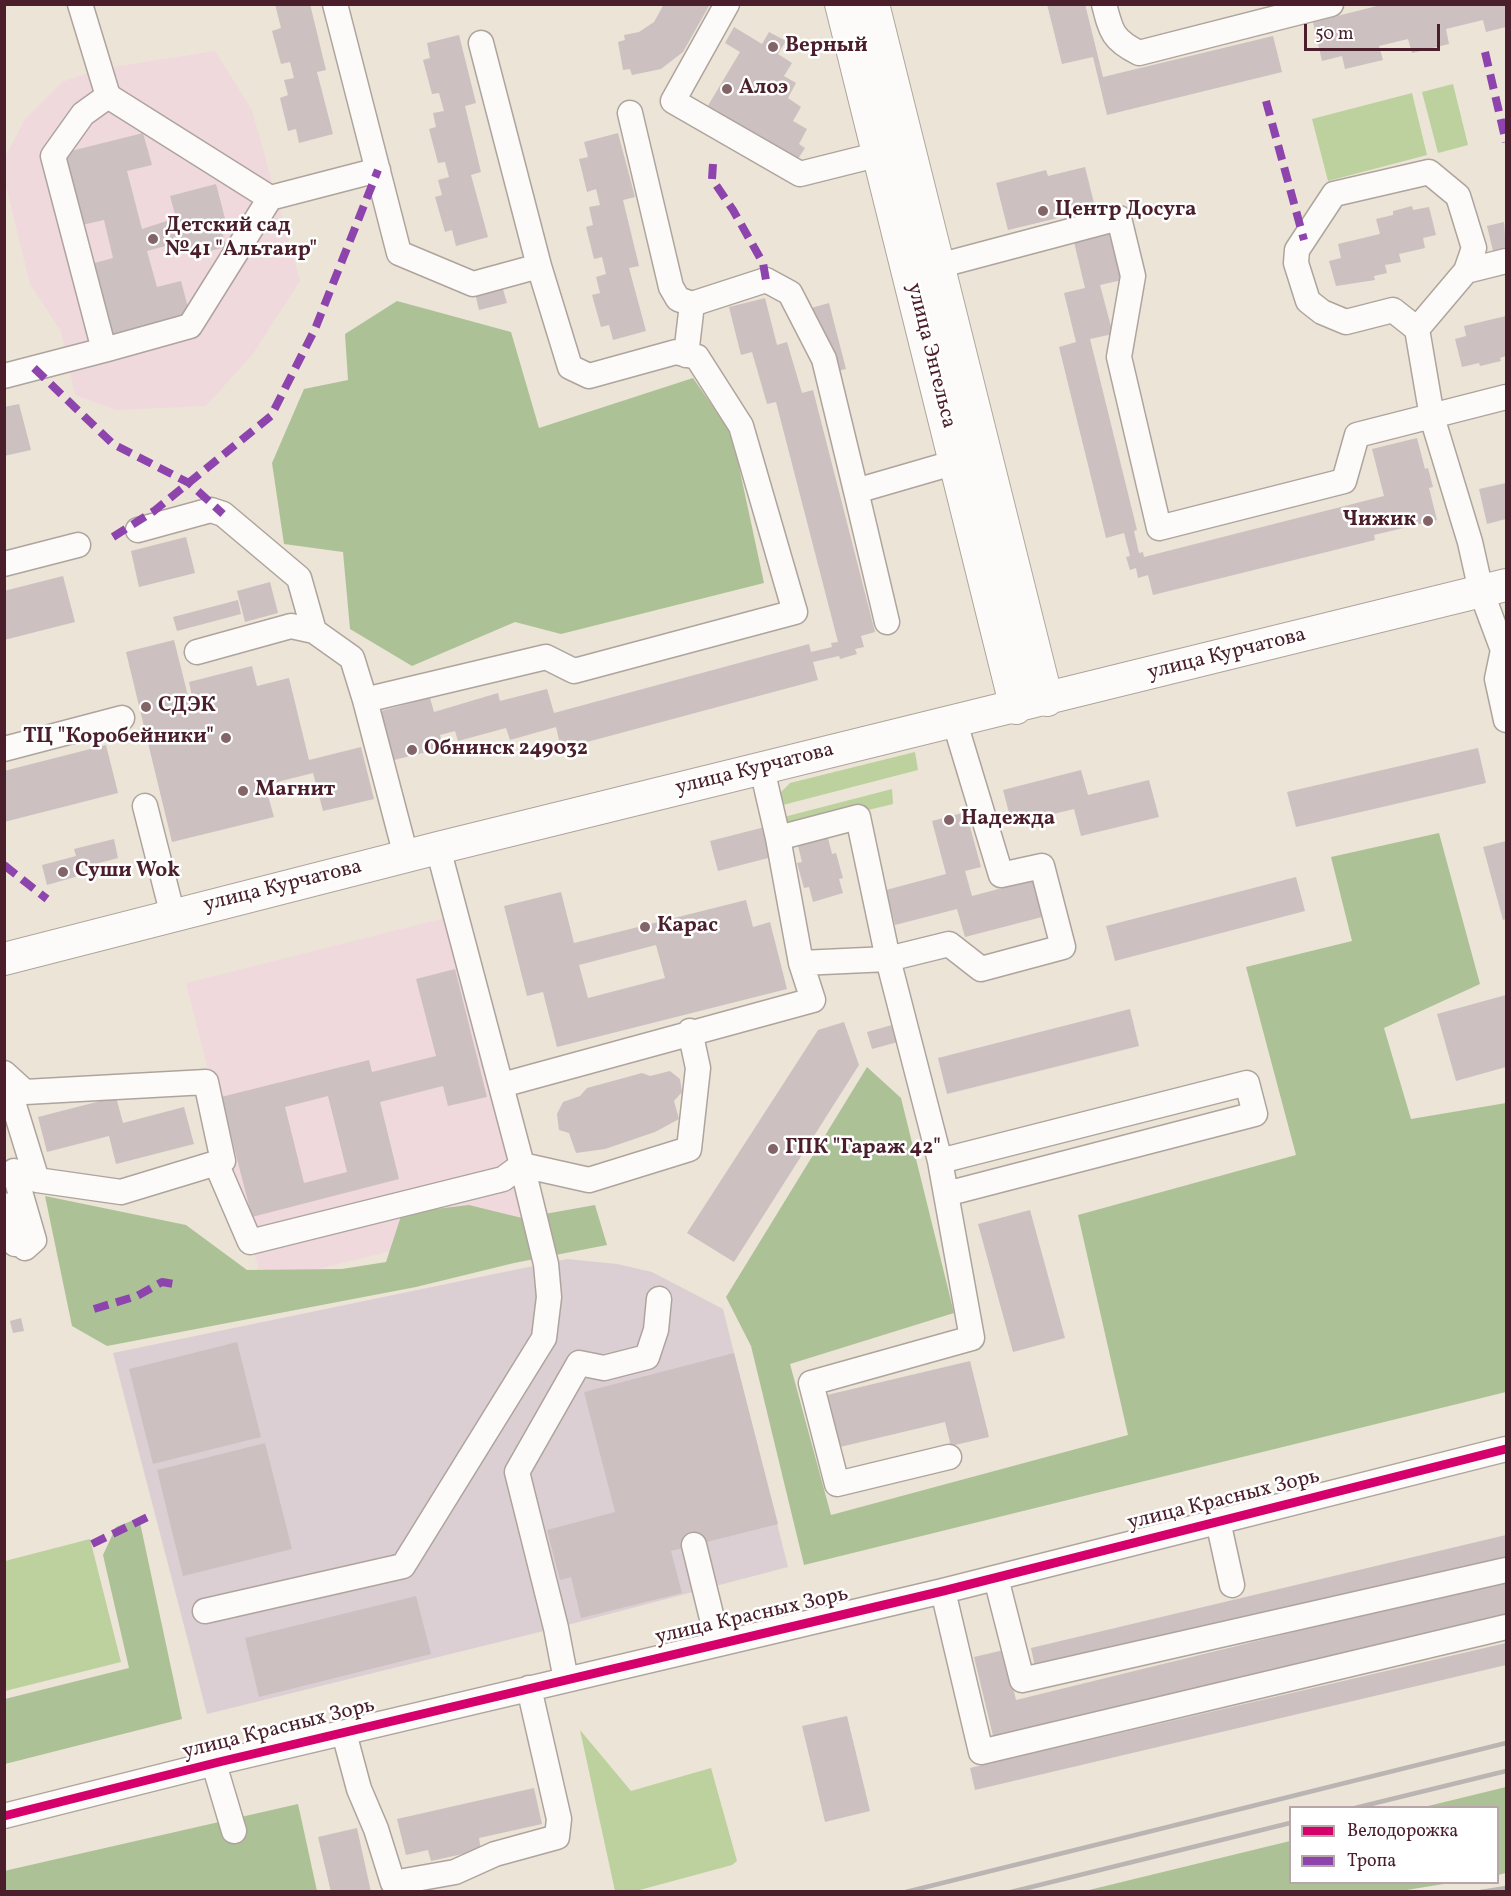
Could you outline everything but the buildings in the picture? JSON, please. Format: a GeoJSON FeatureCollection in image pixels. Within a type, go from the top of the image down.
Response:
{"type":"FeatureCollection","features":[{"type":"Feature","properties":{"kind":"main road","name":"улица Энгельса"},"geometry":{"type":"LineString","coordinates":[[842,4],[1016,708]]}},
{"type":"Feature","properties":{"kind":"main road","name":"улица Энгельса"},"geometry":{"type":"LineString","coordinates":[[873,4],[1047,700]]}},
{"type":"Feature","properties":{"kind":"main road","name":"улица Курчатова"},"geometry":{"type":"LineString","coordinates":[[4,959],[438,848],[1016,708],[1494,588]]}},
{"type":"Feature","properties":{"kind":"street"},"geometry":{"type":"LineString","coordinates":[[80,4],[108,96],[270,198]]}},
{"type":"Feature","properties":{"kind":"street"},"geometry":{"type":"LineString","coordinates":[[335,4],[399,253],[473,284],[539,266]]}},
{"type":"Feature","properties":{"kind":"street"},"geometry":{"type":"LineString","coordinates":[[727,4],[673,101],[800,174],[880,154]]}},
{"type":"Feature","properties":{"kind":"street"},"geometry":{"type":"LineString","coordinates":[[1104,4],[1110,31],[1122,45],[1139,53],[1331,4]]}},
{"type":"Feature","properties":{"kind":"street"},"geometry":{"type":"LineString","coordinates":[[365,700],[546,657],[574,671],[795,612],[741,426],[697,357],[676,352],[589,376],[570,367],[539,266],[481,43]]}},
{"type":"Feature","properties":{"kind":"street"},"geometry":{"type":"LineString","coordinates":[[104,350],[53,156],[83,114],[108,96]]}},
{"type":"Feature","properties":{"kind":"street"},"geometry":{"type":"LineString","coordinates":[[630,113],[671,287],[678,299],[692,304],[766,280],[790,293],[824,359],[888,622]]}},
{"type":"Feature","properties":{"kind":"street"},"geometry":{"type":"LineString","coordinates":[[4,376],[190,326],[270,198],[378,170]]}},
{"type":"Feature","properties":{"kind":"street"},"geometry":{"type":"LineString","coordinates":[[1417,329],[1466,271],[1474,248],[1458,196],[1429,172],[1334,194],[1297,250],[1296,263],[1308,301],[1322,312],[1346,322],[1393,310],[1417,329],[1432,417],[1470,542],[1494,588],[1504,651],[1497,679],[1506,720]]}},
{"type":"Feature","properties":{"kind":"street"},"geometry":{"type":"LineString","coordinates":[[938,266],[1119,218],[1133,276],[1119,357],[1159,528],[1344,481],[1357,435],[1506,398]]}},
{"type":"Feature","properties":{"kind":"street"},"geometry":{"type":"LineString","coordinates":[[1466,271],[1506,261]]}},
{"type":"Feature","properties":{"kind":"street"},"geometry":{"type":"LineString","coordinates":[[686,355],[692,304]]}},
{"type":"Feature","properties":{"kind":"street"},"geometry":{"type":"LineString","coordinates":[[856,491],[956,462]]}},
{"type":"Feature","properties":{"kind":"street"},"geometry":{"type":"LineString","coordinates":[[138,530],[212,510],[223,514],[299,578],[314,632]]}},
{"type":"Feature","properties":{"kind":"street"},"geometry":{"type":"LineString","coordinates":[[4,564],[78,545]]}},
{"type":"Feature","properties":{"kind":"street"},"geometry":{"type":"LineString","coordinates":[[196,652],[291,626],[314,632],[352,658],[406,856]]}},
{"type":"Feature","properties":{"kind":"street"},"geometry":{"type":"LineString","coordinates":[[4,749],[122,718]]}},
{"type":"Feature","properties":{"kind":"street"},"geometry":{"type":"LineString","coordinates":[[801,963],[888,959],[950,944],[981,969],[1063,947],[1042,866],[1001,875],[955,723]]}},
{"type":"Feature","properties":{"kind":"street"},"geometry":{"type":"LineString","coordinates":[[502,1084],[813,1000],[801,963],[778,838],[762,769]]}},
{"type":"Feature","properties":{"kind":"street"},"geometry":{"type":"LineString","coordinates":[[145,806],[173,916]]}},
{"type":"Feature","properties":{"kind":"street"},"geometry":{"type":"LineString","coordinates":[[778,838],[858,817],[888,959],[940,1161],[972,1338],[811,1383],[837,1484],[949,1457]]}},
{"type":"Feature","properties":{"kind":"street"},"geometry":{"type":"LineString","coordinates":[[205,1611],[403,1566],[544,1338],[549,1297],[546,1264],[502,1084],[438,848]]}},
{"type":"Feature","properties":{"kind":"street"},"geometry":{"type":"LineString","coordinates":[[216,1163],[250,1242],[503,1179],[522,1165],[589,1180],[688,1149],[698,1068],[690,1032]]}},
{"type":"Feature","properties":{"kind":"street"},"geometry":{"type":"LineString","coordinates":[[4,1073],[25,1092],[206,1082],[223,1161],[121,1192],[37,1180],[17,1170]]}},
{"type":"Feature","properties":{"kind":"street"},"geometry":{"type":"LineString","coordinates":[[4,1073],[17,1170],[34,1240],[20,1246],[4,1205]]}},
{"type":"Feature","properties":{"kind":"street"},"geometry":{"type":"LineString","coordinates":[[940,1161],[1247,1083],[1255,1114],[946,1194]]}},
{"type":"Feature","properties":{"kind":"street"},"geometry":{"type":"LineString","coordinates":[[566,1680],[556,1628],[517,1472],[579,1363],[604,1368],[647,1357],[656,1330],[659,1299]]}},
{"type":"Feature","properties":{"kind":"street","name":"улица Красных Зорь"},"geometry":{"type":"LineString","coordinates":[[4,1816],[530,1688],[943,1591],[1506,1449]]}},
{"type":"Feature","properties":{"kind":"street"},"geometry":{"type":"LineString","coordinates":[[1218,1521],[1232,1585]]}},
{"type":"Feature","properties":{"kind":"street"},"geometry":{"type":"LineString","coordinates":[[694,1545],[718,1643]]}},
{"type":"Feature","properties":{"kind":"street"},"geometry":{"type":"LineString","coordinates":[[996,1578],[1022,1680],[1506,1570]]}},
{"type":"Feature","properties":{"kind":"street"},"geometry":{"type":"LineString","coordinates":[[943,1591],[981,1752],[1506,1627]]}},
{"type":"Feature","properties":{"kind":"street"},"geometry":{"type":"LineString","coordinates":[[344,1733],[359,1789],[376,1829],[393,1883],[455,1872],[495,1854],[557,1838],[558,1819],[530,1688]]}},
{"type":"Feature","properties":{"kind":"street"},"geometry":{"type":"LineString","coordinates":[[214,1764],[234,1831]]}},
{"type":"Feature","properties":{"kind":"shaded area","name":"Детский сад №41 \"Альтаир\""},"geometry":{"type":"Polygon","coordinates":[[[215,51],[252,110],[300,281],[253,354],[206,406],[116,410],[75,395],[61,331],[30,284],[5,182],[4,159],[25,119],[62,82],[100,69],[215,51]]]}},
{"type":"Feature","properties":{"kind":"shaded area"},"geometry":{"type":"Polygon","coordinates":[[[449,917],[524,1218],[262,1283],[186,983],[449,917]]]}},
{"type":"Feature","properties":{"kind":"shaded area"},"geometry":{"type":"Polygon","coordinates":[[[567,1259],[617,1264],[652,1272],[723,1309],[788,1567],[556,1628],[207,1714],[113,1353],[567,1259]]]}},
{"type":"Feature","properties":{"kind":"green space"},"geometry":{"type":"Polygon","coordinates":[[[1453,84],[1468,145],[1438,153],[1422,92],[1453,84]]]}},
{"type":"Feature","properties":{"kind":"green space"},"geometry":{"type":"Polygon","coordinates":[[[1412,93],[1427,155],[1328,181],[1312,119],[1412,93]]]}},
{"type":"Feature","properties":{"kind":"green space"},"geometry":{"type":"Polygon","coordinates":[[[397,301],[511,332],[539,428],[693,378],[732,434],[764,583],[561,634],[515,622],[412,666],[350,629],[343,552],[284,544],[272,463],[304,389],[348,380],[345,334],[397,301]]]}},
{"type":"Feature","properties":{"kind":"green space"},"geometry":{"type":"Polygon","coordinates":[[[915,752],[918,770],[779,806],[781,792],[790,783],[915,752]]]}},
{"type":"Feature","properties":{"kind":"green space"},"geometry":{"type":"Polygon","coordinates":[[[892,789],[893,804],[785,830],[780,818],[892,789]]]}},
{"type":"Feature","properties":{"kind":"green space"},"geometry":{"type":"Polygon","coordinates":[[[1439,833],[1480,984],[1384,1028],[1411,1119],[1506,1103],[1506,1392],[804,1565],[751,1346],[726,1297],[867,1067],[901,1098],[954,1313],[790,1364],[831,1515],[1128,1435],[1078,1215],[1296,1155],[1246,967],[1352,941],[1331,857],[1439,833]]]}},
{"type":"Feature","properties":{"kind":"green space"},"geometry":{"type":"Polygon","coordinates":[[[45,1196],[186,1225],[247,1270],[342,1269],[386,1262],[402,1213],[469,1205],[522,1218],[595,1205],[607,1245],[514,1263],[416,1287],[107,1346],[72,1326],[45,1196]]]}},
{"type":"Feature","properties":{"kind":"green space"},"geometry":{"type":"Polygon","coordinates":[[[139,1518],[182,1719],[5,1764],[5,1699],[129,1668],[103,1555],[116,1527],[139,1518]]]}},
{"type":"Feature","properties":{"kind":"green space"},"geometry":{"type":"Polygon","coordinates":[[[90,1539],[121,1662],[5,1691],[5,1561],[90,1539]]]}},
{"type":"Feature","properties":{"kind":"green space"},"geometry":{"type":"Polygon","coordinates":[[[580,1730],[631,1791],[711,1768],[737,1861],[732,1865],[636,1891],[615,1891],[580,1730]]]}},
{"type":"Feature","properties":{"kind":"green space"},"geometry":{"type":"Polygon","coordinates":[[[1506,1787],[1506,1873],[1499,1875],[1499,1806],[1428,1806],[1506,1787]]]}},
{"type":"Feature","properties":{"kind":"green space"},"geometry":{"type":"Polygon","coordinates":[[[298,1804],[317,1891],[5,1891],[4,1871],[298,1804]]]}},
{"type":"Feature","properties":{"kind":"green space"},"geometry":{"type":"Polygon","coordinates":[[[1289,1841],[1289,1884],[1444,1884],[1394,1892],[1085,1891],[1289,1841]]]}},
{"type":"Feature","properties":{"kind":"railway"},"geometry":{"type":"LineString","coordinates":[[906,1892],[1506,1743]]}},
{"type":"Feature","properties":{"kind":"railway"},"geometry":{"type":"LineString","coordinates":[[1363,1806],[1506,1771]]}},
{"type":"Feature","properties":{"kind":"railway"},"geometry":{"type":"LineString","coordinates":[[1011,1892],[1289,1823]]}},
{"type":"Feature","properties":{"kind":"railway"},"geometry":{"type":"LineString","coordinates":[[1481,1892],[1506,1888]]}},
{"type":"Feature","properties":{"kind":"marked path"},"geometry":{"type":"LineString","coordinates":[[1485,52],[1506,142]]}},
{"type":"Feature","properties":{"kind":"marked path"},"geometry":{"type":"LineString","coordinates":[[1266,101],[1304,240]]}},
{"type":"Feature","properties":{"kind":"marked path"},"geometry":{"type":"LineString","coordinates":[[713,164],[712,179],[733,210],[763,263],[766,280]]}},
{"type":"Feature","properties":{"kind":"marked path"},"geometry":{"type":"LineString","coordinates":[[113,537],[154,511],[271,416],[315,329],[378,170]]}},
{"type":"Feature","properties":{"kind":"marked path"},"geometry":{"type":"LineString","coordinates":[[34,368],[113,444],[189,483],[223,514]]}},
{"type":"Feature","properties":{"kind":"marked path"},"geometry":{"type":"LineString","coordinates":[[4,865],[47,899]]}},
{"type":"Feature","properties":{"kind":"marked path"},"geometry":{"type":"LineString","coordinates":[[94,1309],[137,1296],[162,1282],[180,1285]]}},
{"type":"Feature","properties":{"kind":"marked path"},"geometry":{"type":"LineString","coordinates":[[92,1544],[152,1515]]}},
{"type":"Feature","properties":{"kind":"cycle path"},"geometry":{"type":"LineString","coordinates":[[4,1816],[219,1762],[943,1591],[1506,1449]]}},
{"type":"Feature","properties":{"kind":"place","name":"Верный"},"geometry":{"type":"Point","coordinates":[773,47]}},
{"type":"Feature","properties":{"kind":"place","name":"Алоэ"},"geometry":{"type":"Point","coordinates":[727,89]}},
{"type":"Feature","properties":{"kind":"place","name":"Центр Досуга"},"geometry":{"type":"Point","coordinates":[1043,211]}},
{"type":"Feature","properties":{"kind":"place","name":"Детский сад №41 \"Альтаир\""},"geometry":{"type":"Point","coordinates":[153,239]}},
{"type":"Feature","properties":{"kind":"place","name":"Чижик"},"geometry":{"type":"Point","coordinates":[1428,521]}},
{"type":"Feature","properties":{"kind":"place","name":"СДЭК"},"geometry":{"type":"Point","coordinates":[146,707]}},
{"type":"Feature","properties":{"kind":"place","name":"ТЦ \"Коробейники\""},"geometry":{"type":"Point","coordinates":[226,738]}},
{"type":"Feature","properties":{"kind":"place","name":"Обнинск 249032"},"geometry":{"type":"Point","coordinates":[412,750]}},
{"type":"Feature","properties":{"kind":"place","name":"Магнит"},"geometry":{"type":"Point","coordinates":[243,791]}},
{"type":"Feature","properties":{"kind":"place","name":"Надежда"},"geometry":{"type":"Point","coordinates":[949,820]}},
{"type":"Feature","properties":{"kind":"place","name":"Суши Wok"},"geometry":{"type":"Point","coordinates":[63,872]}},
{"type":"Feature","properties":{"kind":"place","name":"Карас"},"geometry":{"type":"Point","coordinates":[645,927]}},
{"type":"Feature","properties":{"kind":"place","name":"ГПК \"Гараж 42\""},"geometry":{"type":"Point","coordinates":[773,1149]}}]}
